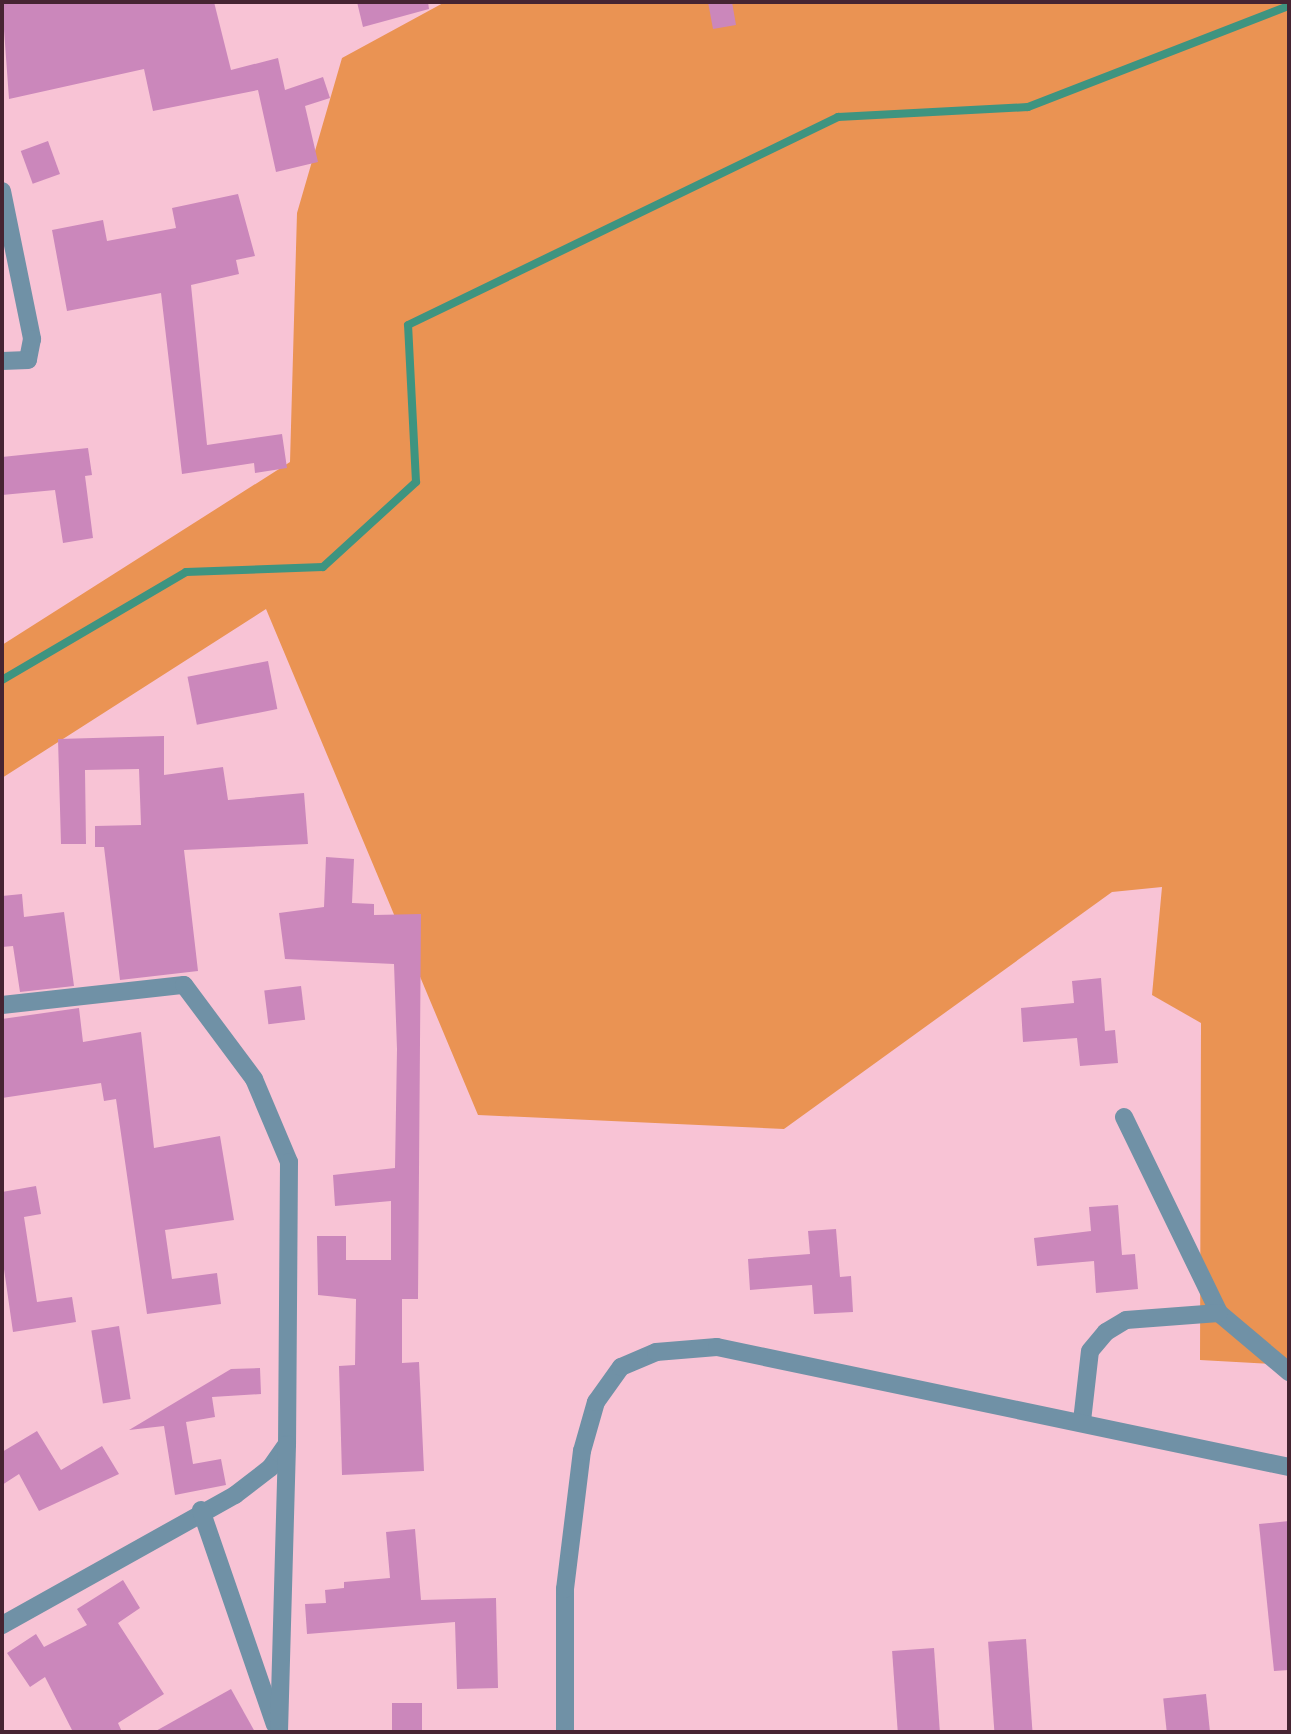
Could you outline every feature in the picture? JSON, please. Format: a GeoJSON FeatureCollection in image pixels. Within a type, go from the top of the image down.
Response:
{"type":"FeatureCollection","features":[{"type":"Feature","properties":{"kind":"street"},"geometry":{"type":"LineString","coordinates":[[2,191],[32,339],[27,360],[2,362]]}},
{"type":"Feature","properties":{"kind":"street"},"geometry":{"type":"LineString","coordinates":[[2,1006],[184,985],[254,1079],[289,1162],[287,1444],[278,1732]]}},
{"type":"Feature","properties":{"kind":"street"},"geometry":{"type":"LineString","coordinates":[[1124,1117],[1219,1313],[1289,1371]]}},
{"type":"Feature","properties":{"kind":"street"},"geometry":{"type":"LineString","coordinates":[[1082,1421],[1090,1351],[1106,1332],[1126,1320],[1219,1313]]}},
{"type":"Feature","properties":{"kind":"street"},"geometry":{"type":"LineString","coordinates":[[565,1732],[565,1588],[582,1451],[596,1402],[621,1367],[656,1352],[718,1347],[1082,1421],[1289,1467]]}},
{"type":"Feature","properties":{"kind":"street"},"geometry":{"type":"LineString","coordinates":[[2,1626],[201,1510],[235,1495],[271,1468],[287,1444]]}},
{"type":"Feature","properties":{"kind":"street"},"geometry":{"type":"LineString","coordinates":[[201,1510],[278,1732]]}},
{"type":"Feature","properties":{"kind":"shaded area"},"geometry":{"type":"Polygon","coordinates":[[[445,2],[1289,2],[1289,1365],[1200,1360],[1201,1023],[1152,995],[1162,887],[1112,892],[784,1129],[478,1115],[266,609],[2,778],[2,645],[290,462],[297,213],[342,58],[445,2]]]}},
{"type":"Feature","properties":{"kind":"building"},"geometry":{"type":"Polygon","coordinates":[[[2,2],[214,2],[231,70],[278,58],[285,90],[323,77],[330,98],[305,106],[318,162],[276,172],[258,90],[153,111],[144,69],[9,99],[2,2]]]}},
{"type":"Feature","properties":{"kind":"building"},"geometry":{"type":"Polygon","coordinates":[[[357,2],[428,2],[429,9],[363,27],[357,2]]]}},
{"type":"Feature","properties":{"kind":"building"},"geometry":{"type":"Polygon","coordinates":[[[708,2],[732,2],[736,25],[713,29],[708,2]]]}},
{"type":"Feature","properties":{"kind":"building"},"geometry":{"type":"Polygon","coordinates":[[[48,141],[60,174],[33,184],[21,151],[48,141]]]}},
{"type":"Feature","properties":{"kind":"building"},"geometry":{"type":"Polygon","coordinates":[[[238,194],[255,256],[236,260],[239,274],[191,285],[207,445],[282,434],[287,468],[255,473],[254,463],[182,474],[161,293],[67,311],[52,230],[103,220],[107,241],[176,228],[172,208],[238,194]]]}},
{"type":"Feature","properties":{"kind":"building"},"geometry":{"type":"Polygon","coordinates":[[[88,448],[92,475],[85,476],[93,538],[63,543],[55,490],[2,495],[2,457],[88,448]]]}},
{"type":"Feature","properties":{"kind":"building"},"geometry":{"type":"Polygon","coordinates":[[[268,661],[277,709],[197,725],[188,677],[268,661]]]}},
{"type":"Feature","properties":{"kind":"building"},"geometry":{"type":"Polygon","coordinates":[[[164,736],[164,775],[223,767],[228,800],[304,793],[308,844],[184,850],[198,971],[120,980],[104,847],[95,847],[95,826],[141,825],[139,769],[85,770],[86,844],[61,844],[58,739],[164,736]]]}},
{"type":"Feature","properties":{"kind":"building"},"geometry":{"type":"Polygon","coordinates":[[[326,857],[354,859],[352,903],[374,904],[374,915],[421,914],[418,1299],[402,1299],[402,1363],[419,1362],[424,1471],[342,1475],[339,1366],[355,1365],[356,1299],[318,1295],[317,1236],[346,1236],[346,1260],[391,1260],[391,1201],[335,1206],[333,1175],[395,1168],[397,1049],[394,964],[285,959],[279,913],[324,907],[326,857]]]}},
{"type":"Feature","properties":{"kind":"building"},"geometry":{"type":"Polygon","coordinates":[[[22,894],[24,917],[64,912],[74,986],[20,992],[13,946],[2,947],[2,896],[22,894]]]}},
{"type":"Feature","properties":{"kind":"building"},"geometry":{"type":"Polygon","coordinates":[[[1101,978],[1105,1031],[1115,1030],[1118,1063],[1080,1066],[1077,1038],[1023,1042],[1021,1008],[1074,1003],[1072,981],[1101,978]]]}},
{"type":"Feature","properties":{"kind":"building"},"geometry":{"type":"Polygon","coordinates":[[[301,986],[305,1020],[268,1024],[264,991],[301,986]]]}},
{"type":"Feature","properties":{"kind":"building"},"geometry":{"type":"Polygon","coordinates":[[[79,1008],[83,1042],[141,1032],[154,1148],[220,1136],[234,1220],[165,1230],[172,1279],[217,1273],[221,1304],[147,1314],[116,1099],[104,1101],[101,1083],[2,1098],[2,1019],[79,1008]]]}},
{"type":"Feature","properties":{"kind":"building"},"geometry":{"type":"Polygon","coordinates":[[[36,1186],[41,1214],[24,1217],[37,1302],[72,1297],[76,1322],[13,1332],[2,1255],[2,1192],[36,1186]]]}},
{"type":"Feature","properties":{"kind":"building"},"geometry":{"type":"Polygon","coordinates":[[[1118,1205],[1122,1255],[1135,1254],[1138,1289],[1096,1293],[1094,1261],[1037,1266],[1034,1238],[1091,1231],[1089,1207],[1118,1205]]]}},
{"type":"Feature","properties":{"kind":"building"},"geometry":{"type":"Polygon","coordinates":[[[836,1229],[840,1277],[851,1276],[853,1312],[814,1314],[812,1285],[750,1290],[748,1259],[810,1254],[808,1231],[836,1229]]]}},
{"type":"Feature","properties":{"kind":"building"},"geometry":{"type":"Polygon","coordinates":[[[119,1326],[131,1399],[103,1403],[91,1330],[119,1326]]]}},
{"type":"Feature","properties":{"kind":"building"},"geometry":{"type":"Polygon","coordinates":[[[260,1368],[261,1394],[212,1397],[215,1417],[186,1422],[193,1464],[221,1459],[226,1485],[175,1495],[164,1426],[129,1430],[231,1369],[260,1368]]]}},
{"type":"Feature","properties":{"kind":"building"},"geometry":{"type":"Polygon","coordinates":[[[37,1431],[61,1470],[102,1446],[119,1474],[39,1511],[19,1474],[2,1485],[2,1452],[37,1431]]]}},
{"type":"Feature","properties":{"kind":"building"},"geometry":{"type":"Polygon","coordinates":[[[1289,1521],[1289,1670],[1274,1671],[1259,1524],[1289,1521]]]}},
{"type":"Feature","properties":{"kind":"building"},"geometry":{"type":"Polygon","coordinates":[[[415,1529],[421,1600],[496,1598],[498,1688],[457,1689],[455,1622],[307,1634],[305,1604],[326,1603],[325,1590],[344,1588],[344,1582],[390,1578],[386,1532],[415,1529]]]}},
{"type":"Feature","properties":{"kind":"building"},"geometry":{"type":"Polygon","coordinates":[[[123,1580],[140,1608],[118,1623],[164,1694],[118,1723],[122,1732],[73,1732],[45,1677],[30,1687],[7,1653],[36,1634],[44,1647],[87,1625],[77,1609],[123,1580]]]}},
{"type":"Feature","properties":{"kind":"building"},"geometry":{"type":"Polygon","coordinates":[[[1026,1639],[1032,1732],[994,1732],[988,1642],[1026,1639]]]}},
{"type":"Feature","properties":{"kind":"building"},"geometry":{"type":"Polygon","coordinates":[[[934,1648],[940,1732],[898,1732],[892,1651],[934,1648]]]}},
{"type":"Feature","properties":{"kind":"building"},"geometry":{"type":"Polygon","coordinates":[[[231,1689],[255,1732],[154,1732],[231,1689]]]}},
{"type":"Feature","properties":{"kind":"building"},"geometry":{"type":"Polygon","coordinates":[[[1206,1694],[1210,1732],[1167,1732],[1163,1698],[1206,1694]]]}},
{"type":"Feature","properties":{"kind":"building"},"geometry":{"type":"Polygon","coordinates":[[[392,1703],[422,1703],[422,1732],[392,1732],[392,1703]]]}},
{"type":"Feature","properties":{"kind":"waterway"},"geometry":{"type":"LineString","coordinates":[[2,680],[186,572],[323,567],[416,482],[408,325],[838,117],[1028,107],[1289,6]]}}]}
